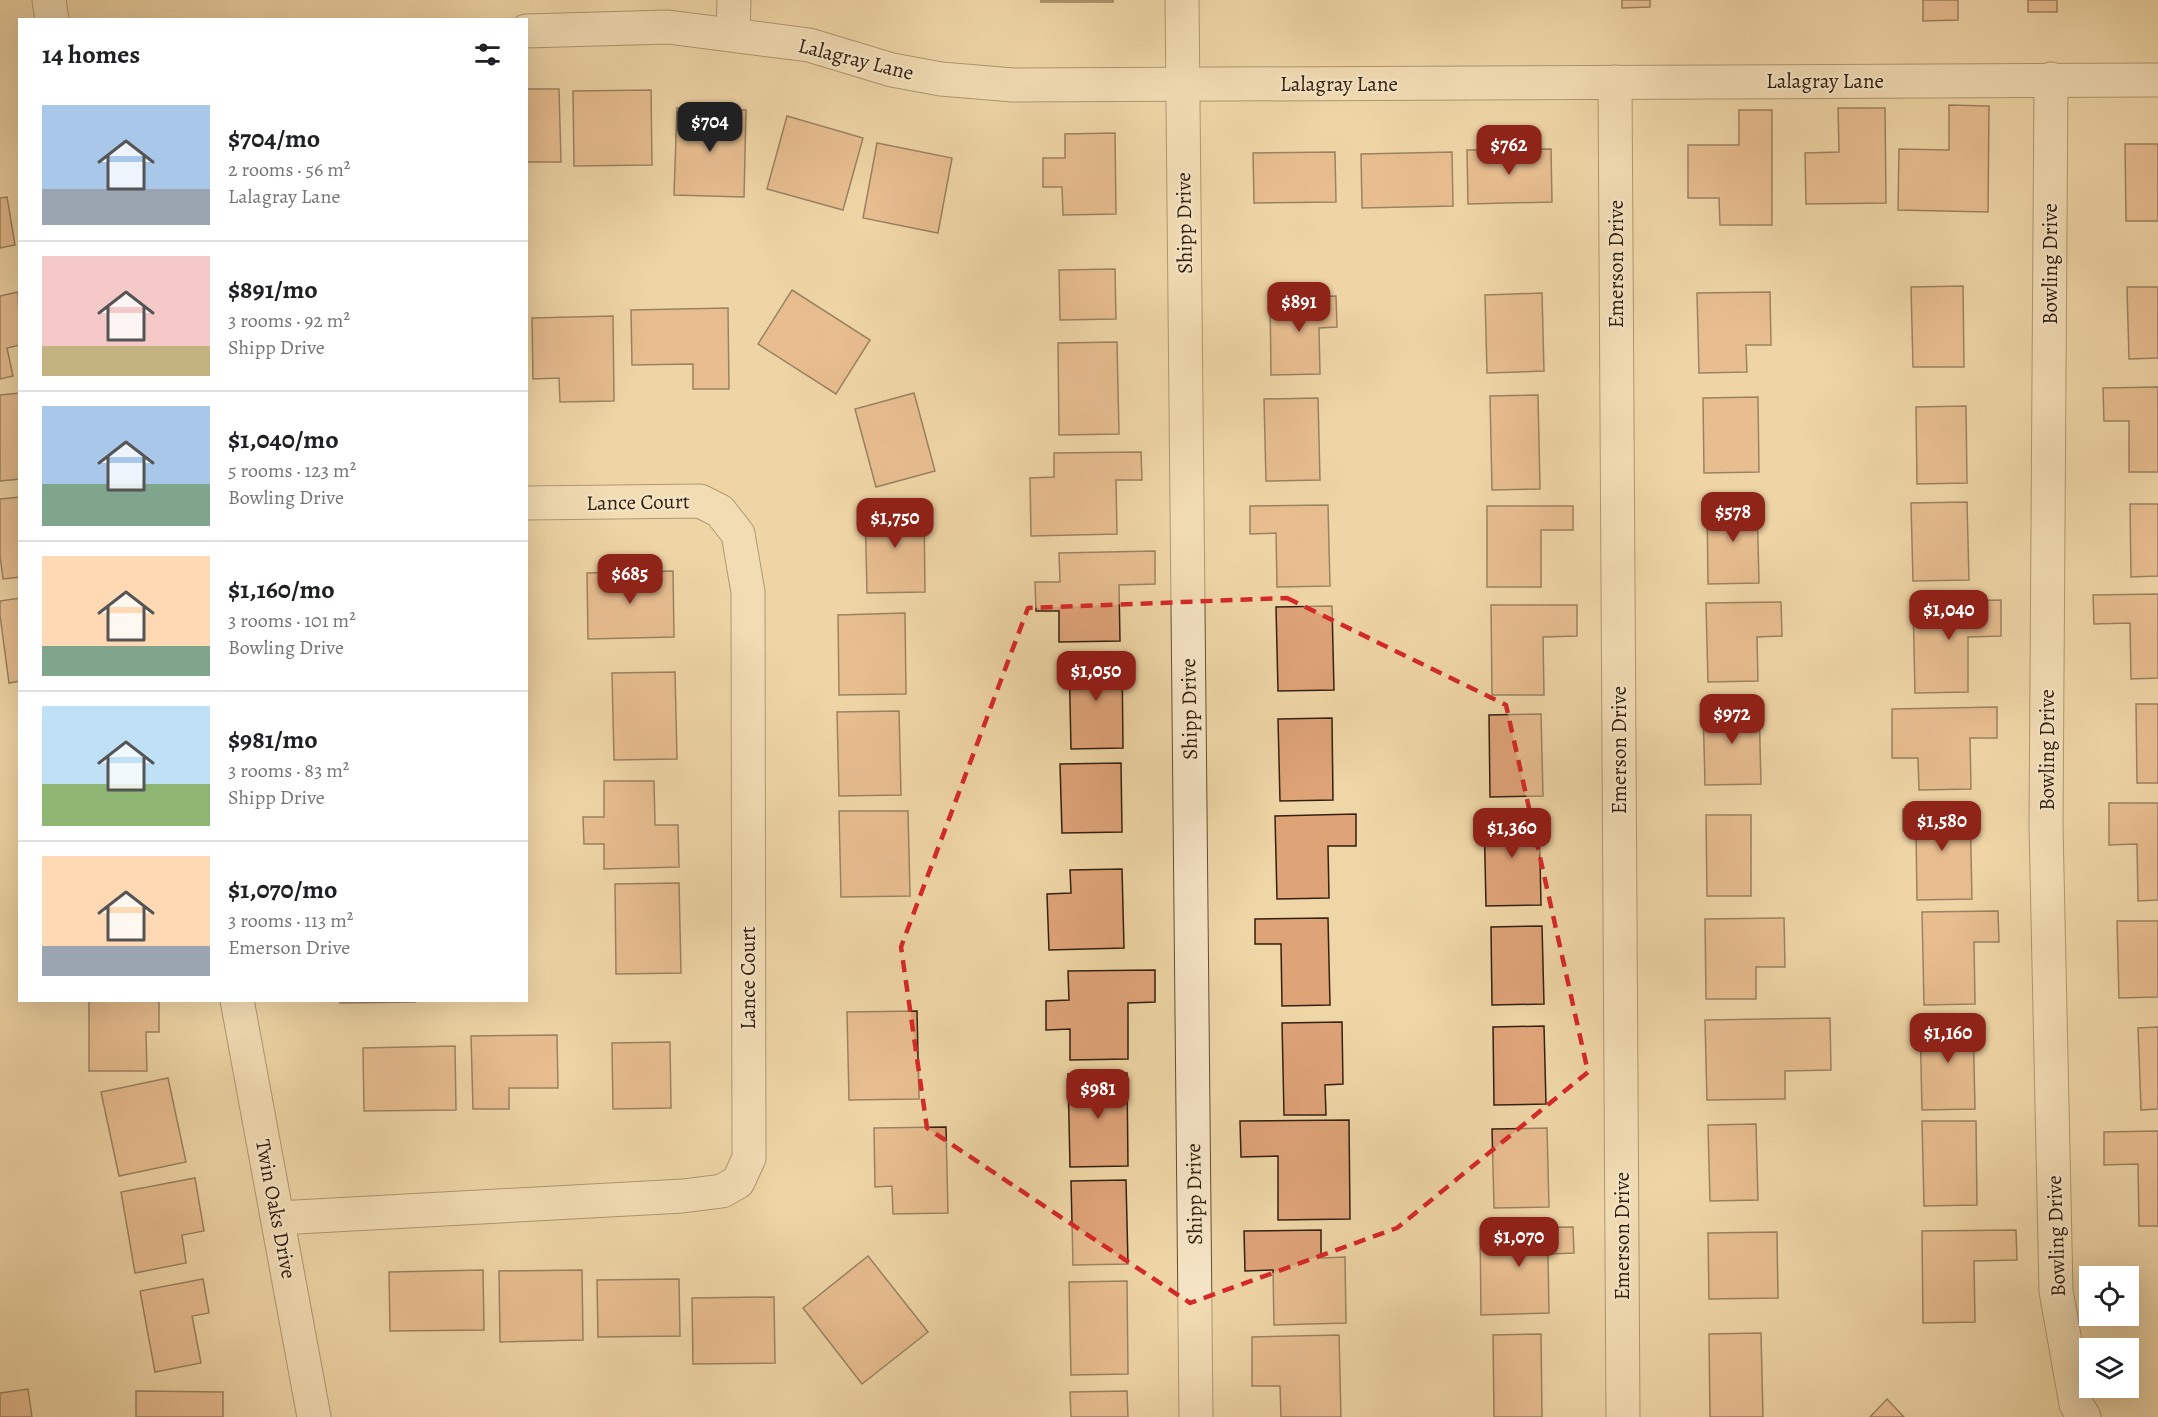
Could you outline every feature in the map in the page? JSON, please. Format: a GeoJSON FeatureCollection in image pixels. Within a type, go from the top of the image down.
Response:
{"type":"FeatureCollection","features":[{"type":"Feature","properties":{"kind":"street"},"geometry":{"type":"LineString","coordinates":[[49,0],[52,18]]}},
{"type":"Feature","properties":{"kind":"street"},"geometry":{"type":"LineString","coordinates":[[733,34],[734,0]]}},
{"type":"Feature","properties":{"kind":"street","name":"Shipp Drive"},"geometry":{"type":"LineString","coordinates":[[1182,0],[1196,1417]]}},
{"type":"Feature","properties":{"kind":"street","name":"Lalagray Lane"},"geometry":{"type":"LineString","coordinates":[[528,31],[668,27],[733,34],[809,45],[892,70],[941,79],[1013,85],[2158,80]]}},
{"type":"Feature","properties":{"kind":"street","name":"Bowling Drive"},"geometry":{"type":"LineString","coordinates":[[2051,80],[2046,825],[2056,1291],[2076,1404],[2084,1417]]}},
{"type":"Feature","properties":{"kind":"street","name":"Emerson Drive"},"geometry":{"type":"LineString","coordinates":[[1615,82],[1623,1417]]}},
{"type":"Feature","properties":{"kind":"street","name":"Lance Court"},"geometry":{"type":"LineString","coordinates":[[278,1218],[683,1196],[722,1191],[738,1182],[749,1158],[748,592],[738,534],[720,511],[700,501],[528,503]]}},
{"type":"Feature","properties":{"kind":"street","name":"Twin Oaks Drive"},"geometry":{"type":"LineString","coordinates":[[237,1002],[315,1417]]}},
{"type":"Feature","properties":{"kind":"highlighted area"},"geometry":{"type":"Polygon","coordinates":[[[1287,598],[1506,705],[1588,1072],[1397,1228],[1190,1303],[927,1128],[901,947],[1028,608],[1287,598]]]}},
{"type":"Feature","properties":{"kind":"building"},"geometry":{"type":"Polygon","coordinates":[[[1041,0],[1113,0],[1113,2],[1041,2],[1041,0]]]}},
{"type":"Feature","properties":{"kind":"building"},"geometry":{"type":"Polygon","coordinates":[[[1622,0],[1650,0],[1650,7],[1622,8],[1622,0]]]}},
{"type":"Feature","properties":{"kind":"building"},"geometry":{"type":"Polygon","coordinates":[[[1923,0],[1958,0],[1958,20],[1923,21],[1923,0]]]}},
{"type":"Feature","properties":{"kind":"building"},"geometry":{"type":"Polygon","coordinates":[[[2028,0],[2057,0],[2057,12],[2028,12],[2028,0]]]}},
{"type":"Feature","properties":{"kind":"building"},"geometry":{"type":"Polygon","coordinates":[[[528,89],[559,89],[561,162],[528,162],[528,89]]]}},
{"type":"Feature","properties":{"kind":"building"},"geometry":{"type":"Polygon","coordinates":[[[651,90],[652,165],[574,166],[573,91],[651,90]]]}},
{"type":"Feature","properties":{"kind":"building"},"geometry":{"type":"Polygon","coordinates":[[[1949,105],[1989,106],[1988,212],[1898,210],[1899,149],[1949,150],[1949,105]]]}},
{"type":"Feature","properties":{"kind":"building"},"geometry":{"type":"Polygon","coordinates":[[[677,108],[746,110],[744,197],[674,195],[677,108]]]}},
{"type":"Feature","properties":{"kind":"building"},"geometry":{"type":"Polygon","coordinates":[[[1838,108],[1885,108],[1886,203],[1806,204],[1805,153],[1839,152],[1838,108]]]}},
{"type":"Feature","properties":{"kind":"building"},"geometry":{"type":"Polygon","coordinates":[[[1739,110],[1772,110],[1772,225],[1720,225],[1719,198],[1688,198],[1688,145],[1739,145],[1739,110]]]}},
{"type":"Feature","properties":{"kind":"building"},"geometry":{"type":"Polygon","coordinates":[[[787,116],[863,138],[843,210],[767,189],[787,116]]]}},
{"type":"Feature","properties":{"kind":"building"},"geometry":{"type":"Polygon","coordinates":[[[1115,133],[1116,214],[1063,215],[1062,187],[1043,187],[1043,158],[1065,158],[1065,134],[1115,133]]]}},
{"type":"Feature","properties":{"kind":"building"},"geometry":{"type":"Polygon","coordinates":[[[877,143],[952,158],[938,233],[863,218],[877,143]]]}},
{"type":"Feature","properties":{"kind":"building"},"geometry":{"type":"Polygon","coordinates":[[[2125,144],[2158,144],[2158,221],[2126,221],[2125,144]]]}},
{"type":"Feature","properties":{"kind":"building"},"geometry":{"type":"Polygon","coordinates":[[[1551,149],[1552,202],[1468,204],[1467,150],[1551,149]]]}},
{"type":"Feature","properties":{"kind":"building"},"geometry":{"type":"Polygon","coordinates":[[[1335,152],[1336,202],[1254,203],[1253,153],[1335,152]]]}},
{"type":"Feature","properties":{"kind":"building"},"geometry":{"type":"Polygon","coordinates":[[[1452,152],[1453,206],[1362,208],[1361,154],[1452,152]]]}},
{"type":"Feature","properties":{"kind":"building"},"geometry":{"type":"Polygon","coordinates":[[[7,197],[15,245],[0,248],[0,198],[7,197]]]}},
{"type":"Feature","properties":{"kind":"building"},"geometry":{"type":"Polygon","coordinates":[[[1115,269],[1116,319],[1060,320],[1059,270],[1115,269]]]}},
{"type":"Feature","properties":{"kind":"building"},"geometry":{"type":"Polygon","coordinates":[[[1963,286],[1964,367],[1913,367],[1911,287],[1963,286]]]}},
{"type":"Feature","properties":{"kind":"building"},"geometry":{"type":"Polygon","coordinates":[[[2127,287],[2158,287],[2158,358],[2129,359],[2127,287]]]}},
{"type":"Feature","properties":{"kind":"building"},"geometry":{"type":"Polygon","coordinates":[[[792,290],[870,340],[836,394],[758,344],[792,290]]]}},
{"type":"Feature","properties":{"kind":"building"},"geometry":{"type":"Polygon","coordinates":[[[18,292],[18,345],[7,348],[13,376],[0,379],[0,296],[18,292]]]}},
{"type":"Feature","properties":{"kind":"building"},"geometry":{"type":"Polygon","coordinates":[[[1770,292],[1771,345],[1746,345],[1747,372],[1699,373],[1697,293],[1770,292]]]}},
{"type":"Feature","properties":{"kind":"building"},"geometry":{"type":"Polygon","coordinates":[[[1542,293],[1544,371],[1487,373],[1485,295],[1542,293]]]}},
{"type":"Feature","properties":{"kind":"building"},"geometry":{"type":"Polygon","coordinates":[[[1336,296],[1337,327],[1319,328],[1320,374],[1271,375],[1270,297],[1336,296]]]}},
{"type":"Feature","properties":{"kind":"building"},"geometry":{"type":"Polygon","coordinates":[[[728,308],[729,389],[693,389],[693,364],[632,365],[631,310],[728,308]]]}},
{"type":"Feature","properties":{"kind":"building"},"geometry":{"type":"Polygon","coordinates":[[[613,316],[614,401],[560,402],[559,378],[533,379],[532,318],[613,316]]]}},
{"type":"Feature","properties":{"kind":"building"},"geometry":{"type":"Polygon","coordinates":[[[1117,342],[1119,434],[1059,435],[1058,343],[1117,342]]]}},
{"type":"Feature","properties":{"kind":"building"},"geometry":{"type":"Polygon","coordinates":[[[2158,387],[2158,472],[2129,472],[2129,421],[2104,421],[2103,388],[2158,387]]]}},
{"type":"Feature","properties":{"kind":"building"},"geometry":{"type":"Polygon","coordinates":[[[18,393],[18,479],[0,481],[0,395],[18,393]]]}},
{"type":"Feature","properties":{"kind":"building"},"geometry":{"type":"Polygon","coordinates":[[[914,393],[935,471],[876,487],[855,409],[914,393]]]}},
{"type":"Feature","properties":{"kind":"building"},"geometry":{"type":"Polygon","coordinates":[[[1538,395],[1540,489],[1492,490],[1490,396],[1538,395]]]}},
{"type":"Feature","properties":{"kind":"building"},"geometry":{"type":"Polygon","coordinates":[[[1758,397],[1759,472],[1704,473],[1703,398],[1758,397]]]}},
{"type":"Feature","properties":{"kind":"building"},"geometry":{"type":"Polygon","coordinates":[[[1318,398],[1320,480],[1266,481],[1264,399],[1318,398]]]}},
{"type":"Feature","properties":{"kind":"building"},"geometry":{"type":"Polygon","coordinates":[[[1966,406],[1967,483],[1917,484],[1916,407],[1966,406]]]}},
{"type":"Feature","properties":{"kind":"building"},"geometry":{"type":"Polygon","coordinates":[[[1141,452],[1142,480],[1116,480],[1117,534],[1031,536],[1030,478],[1054,477],[1054,453],[1141,452]]]}},
{"type":"Feature","properties":{"kind":"building"},"geometry":{"type":"Polygon","coordinates":[[[18,497],[18,577],[3,579],[0,555],[0,499],[18,497]]]}},
{"type":"Feature","properties":{"kind":"building"},"geometry":{"type":"Polygon","coordinates":[[[1757,501],[1759,583],[1708,584],[1707,502],[1757,501]]]}},
{"type":"Feature","properties":{"kind":"building"},"geometry":{"type":"Polygon","coordinates":[[[1967,502],[1969,580],[1913,581],[1911,503],[1967,502]]]}},
{"type":"Feature","properties":{"kind":"building"},"geometry":{"type":"Polygon","coordinates":[[[2130,504],[2158,504],[2158,576],[2131,577],[2130,504]]]}},
{"type":"Feature","properties":{"kind":"building"},"geometry":{"type":"Polygon","coordinates":[[[1328,505],[1330,586],[1277,587],[1276,533],[1250,534],[1250,506],[1328,505]]]}},
{"type":"Feature","properties":{"kind":"building"},"geometry":{"type":"Polygon","coordinates":[[[924,506],[925,592],[867,593],[865,507],[924,506]]]}},
{"type":"Feature","properties":{"kind":"building"},"geometry":{"type":"Polygon","coordinates":[[[1487,506],[1573,506],[1573,530],[1541,530],[1541,587],[1487,587],[1487,506]]]}},
{"type":"Feature","properties":{"kind":"building"},"geometry":{"type":"Polygon","coordinates":[[[1155,551],[1155,584],[1119,585],[1120,641],[1059,642],[1059,611],[1036,611],[1035,582],[1060,582],[1059,553],[1155,551]]]}},
{"type":"Feature","properties":{"kind":"building"},"geometry":{"type":"Polygon","coordinates":[[[673,571],[674,637],[588,639],[587,573],[673,571]]]}},
{"type":"Feature","properties":{"kind":"building"},"geometry":{"type":"Polygon","coordinates":[[[2158,594],[2158,678],[2131,679],[2130,623],[2094,624],[2093,595],[2158,594]]]}},
{"type":"Feature","properties":{"kind":"building"},"geometry":{"type":"Polygon","coordinates":[[[18,598],[18,681],[9,683],[0,615],[0,601],[18,598]]]}},
{"type":"Feature","properties":{"kind":"building"},"geometry":{"type":"Polygon","coordinates":[[[2001,600],[2001,636],[1968,637],[1968,692],[1915,693],[1913,602],[2001,600]]]}},
{"type":"Feature","properties":{"kind":"building"},"geometry":{"type":"Polygon","coordinates":[[[1781,602],[1782,636],[1757,637],[1758,681],[1708,682],[1706,603],[1781,602]]]}},
{"type":"Feature","properties":{"kind":"building"},"geometry":{"type":"Polygon","coordinates":[[[1491,605],[1577,605],[1577,636],[1543,637],[1544,695],[1492,695],[1491,605]]]}},
{"type":"Feature","properties":{"kind":"building"},"geometry":{"type":"Polygon","coordinates":[[[1332,606],[1334,690],[1278,691],[1276,607],[1332,606]]]}},
{"type":"Feature","properties":{"kind":"building"},"geometry":{"type":"Polygon","coordinates":[[[905,613],[906,694],[839,695],[838,615],[905,613]]]}},
{"type":"Feature","properties":{"kind":"building"},"geometry":{"type":"Polygon","coordinates":[[[1069,655],[1122,655],[1123,748],[1071,749],[1069,655]]]}},
{"type":"Feature","properties":{"kind":"building"},"geometry":{"type":"Polygon","coordinates":[[[675,672],[677,759],[614,760],[612,673],[675,672]]]}},
{"type":"Feature","properties":{"kind":"building"},"geometry":{"type":"Polygon","coordinates":[[[2136,704],[2158,704],[2158,783],[2137,783],[2136,704]]]}},
{"type":"Feature","properties":{"kind":"building"},"geometry":{"type":"Polygon","coordinates":[[[1759,705],[1761,784],[1705,785],[1703,706],[1759,705]]]}},
{"type":"Feature","properties":{"kind":"building"},"geometry":{"type":"Polygon","coordinates":[[[1997,707],[1997,738],[1970,738],[1971,789],[1919,790],[1918,758],[1892,758],[1892,709],[1997,707]]]}},
{"type":"Feature","properties":{"kind":"building"},"geometry":{"type":"Polygon","coordinates":[[[899,711],[901,795],[839,796],[837,712],[899,711]]]}},
{"type":"Feature","properties":{"kind":"building"},"geometry":{"type":"Polygon","coordinates":[[[1541,714],[1543,796],[1490,797],[1489,715],[1541,714]]]}},
{"type":"Feature","properties":{"kind":"building"},"geometry":{"type":"Polygon","coordinates":[[[1332,718],[1333,800],[1280,801],[1278,719],[1332,718]]]}},
{"type":"Feature","properties":{"kind":"building"},"geometry":{"type":"Polygon","coordinates":[[[1121,763],[1122,832],[1062,833],[1060,764],[1121,763]]]}},
{"type":"Feature","properties":{"kind":"building"},"geometry":{"type":"Polygon","coordinates":[[[604,781],[654,781],[655,825],[678,825],[679,867],[604,869],[604,844],[584,844],[583,817],[604,817],[604,781]]]}},
{"type":"Feature","properties":{"kind":"building"},"geometry":{"type":"Polygon","coordinates":[[[2109,803],[2158,803],[2158,900],[2138,901],[2137,844],[2109,845],[2109,803]]]}},
{"type":"Feature","properties":{"kind":"building"},"geometry":{"type":"Polygon","coordinates":[[[1970,807],[1972,899],[1917,900],[1916,831],[1903,831],[1903,809],[1970,807]]]}},
{"type":"Feature","properties":{"kind":"building"},"geometry":{"type":"Polygon","coordinates":[[[839,811],[908,811],[910,896],[841,897],[839,811]]]}},
{"type":"Feature","properties":{"kind":"building"},"geometry":{"type":"Polygon","coordinates":[[[1539,812],[1541,905],[1486,906],[1484,813],[1539,812]]]}},
{"type":"Feature","properties":{"kind":"building"},"geometry":{"type":"Polygon","coordinates":[[[1356,814],[1356,846],[1328,846],[1329,898],[1277,899],[1275,816],[1356,814]]]}},
{"type":"Feature","properties":{"kind":"building"},"geometry":{"type":"Polygon","coordinates":[[[1706,815],[1751,815],[1751,896],[1707,896],[1706,815]]]}},
{"type":"Feature","properties":{"kind":"building"},"geometry":{"type":"Polygon","coordinates":[[[1122,869],[1124,948],[1049,950],[1047,894],[1071,893],[1070,870],[1122,869]]]}},
{"type":"Feature","properties":{"kind":"building"},"geometry":{"type":"Polygon","coordinates":[[[679,883],[681,973],[616,974],[615,884],[679,883]]]}},
{"type":"Feature","properties":{"kind":"building"},"geometry":{"type":"Polygon","coordinates":[[[1998,911],[1999,942],[1974,942],[1975,1004],[1924,1005],[1922,912],[1998,911]]]}},
{"type":"Feature","properties":{"kind":"building"},"geometry":{"type":"Polygon","coordinates":[[[1328,918],[1330,1005],[1282,1006],[1281,944],[1255,944],[1255,919],[1328,918]]]}},
{"type":"Feature","properties":{"kind":"building"},"geometry":{"type":"Polygon","coordinates":[[[1784,918],[1785,967],[1756,967],[1756,999],[1706,999],[1705,919],[1784,918]]]}},
{"type":"Feature","properties":{"kind":"building"},"geometry":{"type":"Polygon","coordinates":[[[2117,921],[2158,921],[2158,997],[2119,998],[2117,921]]]}},
{"type":"Feature","properties":{"kind":"building"},"geometry":{"type":"Polygon","coordinates":[[[1542,926],[1544,1004],[1492,1005],[1491,927],[1542,926]]]}},
{"type":"Feature","properties":{"kind":"building"},"geometry":{"type":"Polygon","coordinates":[[[1155,970],[1155,1002],[1128,1003],[1128,1059],[1070,1060],[1070,1029],[1046,1030],[1046,1001],[1069,1000],[1068,971],[1155,970]]]}},
{"type":"Feature","properties":{"kind":"building"},"geometry":{"type":"Polygon","coordinates":[[[89,1002],[159,1002],[159,1032],[146,1032],[147,1071],[89,1071],[89,1002]]]}},
{"type":"Feature","properties":{"kind":"building"},"geometry":{"type":"Polygon","coordinates":[[[340,1002],[415,1002],[340,1003],[340,1002]]]}},
{"type":"Feature","properties":{"kind":"building"},"geometry":{"type":"Polygon","coordinates":[[[917,1011],[919,1099],[849,1100],[847,1012],[917,1011]]]}},
{"type":"Feature","properties":{"kind":"building"},"geometry":{"type":"Polygon","coordinates":[[[1830,1018],[1831,1070],[1785,1071],[1785,1099],[1707,1100],[1705,1020],[1830,1018]]]}},
{"type":"Feature","properties":{"kind":"building"},"geometry":{"type":"Polygon","coordinates":[[[1973,1019],[1975,1109],[1922,1110],[1920,1020],[1973,1019]]]}},
{"type":"Feature","properties":{"kind":"building"},"geometry":{"type":"Polygon","coordinates":[[[1342,1022],[1343,1084],[1325,1085],[1326,1115],[1284,1115],[1282,1023],[1342,1022]]]}},
{"type":"Feature","properties":{"kind":"building"},"geometry":{"type":"Polygon","coordinates":[[[1544,1026],[1546,1104],[1494,1105],[1493,1027],[1544,1026]]]}},
{"type":"Feature","properties":{"kind":"building"},"geometry":{"type":"Polygon","coordinates":[[[2158,1027],[2158,1109],[2141,1110],[2138,1028],[2158,1027]]]}},
{"type":"Feature","properties":{"kind":"building"},"geometry":{"type":"Polygon","coordinates":[[[557,1035],[558,1088],[509,1088],[509,1109],[473,1109],[471,1036],[557,1035]]]}},
{"type":"Feature","properties":{"kind":"building"},"geometry":{"type":"Polygon","coordinates":[[[670,1042],[671,1108],[613,1109],[612,1043],[670,1042]]]}},
{"type":"Feature","properties":{"kind":"building"},"geometry":{"type":"Polygon","coordinates":[[[455,1046],[456,1110],[364,1111],[363,1048],[455,1046]]]}},
{"type":"Feature","properties":{"kind":"building"},"geometry":{"type":"Polygon","coordinates":[[[1127,1073],[1128,1166],[1070,1167],[1068,1074],[1127,1073]]]}},
{"type":"Feature","properties":{"kind":"building"},"geometry":{"type":"Polygon","coordinates":[[[168,1078],[186,1162],[119,1176],[101,1092],[168,1078]]]}},
{"type":"Feature","properties":{"kind":"building"},"geometry":{"type":"Polygon","coordinates":[[[1349,1120],[1350,1219],[1278,1220],[1278,1156],[1241,1157],[1240,1121],[1349,1120]]]}},
{"type":"Feature","properties":{"kind":"building"},"geometry":{"type":"Polygon","coordinates":[[[1922,1121],[1976,1121],[1977,1205],[1924,1206],[1922,1121]]]}},
{"type":"Feature","properties":{"kind":"building"},"geometry":{"type":"Polygon","coordinates":[[[1756,1124],[1758,1200],[1710,1201],[1708,1125],[1756,1124]]]}},
{"type":"Feature","properties":{"kind":"building"},"geometry":{"type":"Polygon","coordinates":[[[946,1127],[948,1213],[893,1214],[892,1186],[875,1187],[874,1128],[946,1127]]]}},
{"type":"Feature","properties":{"kind":"building"},"geometry":{"type":"Polygon","coordinates":[[[1547,1128],[1549,1207],[1494,1208],[1492,1129],[1547,1128]]]}},
{"type":"Feature","properties":{"kind":"building"},"geometry":{"type":"Polygon","coordinates":[[[2158,1131],[2158,1226],[2139,1226],[2138,1164],[2104,1165],[2104,1132],[2158,1131]]]}},
{"type":"Feature","properties":{"kind":"building"},"geometry":{"type":"Polygon","coordinates":[[[195,1178],[204,1231],[182,1235],[186,1263],[135,1273],[121,1192],[195,1178]]]}},
{"type":"Feature","properties":{"kind":"building"},"geometry":{"type":"Polygon","coordinates":[[[1126,1180],[1128,1264],[1073,1265],[1071,1181],[1126,1180]]]}},
{"type":"Feature","properties":{"kind":"building"},"geometry":{"type":"Polygon","coordinates":[[[1573,1227],[1574,1253],[1548,1254],[1549,1313],[1481,1315],[1480,1228],[1573,1227]]]}},
{"type":"Feature","properties":{"kind":"building"},"geometry":{"type":"Polygon","coordinates":[[[1321,1230],[1321,1258],[1345,1257],[1346,1323],[1274,1325],[1273,1270],[1245,1271],[1244,1231],[1321,1230]]]}},
{"type":"Feature","properties":{"kind":"building"},"geometry":{"type":"Polygon","coordinates":[[[2016,1230],[2017,1260],[1974,1261],[1975,1322],[1923,1323],[1922,1231],[2016,1230]]]}},
{"type":"Feature","properties":{"kind":"building"},"geometry":{"type":"Polygon","coordinates":[[[1777,1232],[1778,1298],[1709,1299],[1708,1233],[1777,1232]]]}},
{"type":"Feature","properties":{"kind":"building"},"geometry":{"type":"Polygon","coordinates":[[[868,1256],[928,1332],[862,1384],[803,1308],[868,1256]]]}},
{"type":"Feature","properties":{"kind":"building"},"geometry":{"type":"Polygon","coordinates":[[[483,1270],[484,1330],[390,1331],[389,1272],[483,1270]]]}},
{"type":"Feature","properties":{"kind":"building"},"geometry":{"type":"Polygon","coordinates":[[[582,1270],[583,1340],[500,1342],[499,1271],[582,1270]]]}},
{"type":"Feature","properties":{"kind":"building"},"geometry":{"type":"Polygon","coordinates":[[[203,1279],[209,1313],[192,1316],[201,1363],[155,1372],[140,1291],[203,1279]]]}},
{"type":"Feature","properties":{"kind":"building"},"geometry":{"type":"Polygon","coordinates":[[[679,1279],[680,1336],[598,1337],[597,1280],[679,1279]]]}},
{"type":"Feature","properties":{"kind":"building"},"geometry":{"type":"Polygon","coordinates":[[[1127,1281],[1128,1374],[1071,1375],[1069,1282],[1127,1281]]]}},
{"type":"Feature","properties":{"kind":"building"},"geometry":{"type":"Polygon","coordinates":[[[774,1297],[775,1363],[693,1364],[692,1298],[774,1297]]]}},
{"type":"Feature","properties":{"kind":"building"},"geometry":{"type":"Polygon","coordinates":[[[1761,1333],[1763,1417],[1710,1417],[1709,1334],[1761,1333]]]}},
{"type":"Feature","properties":{"kind":"building"},"geometry":{"type":"Polygon","coordinates":[[[1541,1334],[1542,1417],[1494,1417],[1493,1335],[1541,1334]]]}},
{"type":"Feature","properties":{"kind":"building"},"geometry":{"type":"Polygon","coordinates":[[[1339,1335],[1341,1417],[1281,1417],[1280,1386],[1252,1386],[1252,1337],[1339,1335]]]}},
{"type":"Feature","properties":{"kind":"building"},"geometry":{"type":"Polygon","coordinates":[[[28,1389],[32,1417],[0,1417],[0,1393],[28,1389]]]}},
{"type":"Feature","properties":{"kind":"building"},"geometry":{"type":"Polygon","coordinates":[[[136,1391],[223,1392],[223,1417],[136,1417],[136,1391]]]}},
{"type":"Feature","properties":{"kind":"building"},"geometry":{"type":"Polygon","coordinates":[[[1127,1391],[1128,1417],[1071,1417],[1070,1392],[1127,1391]]]}},
{"type":"Feature","properties":{"kind":"building"},"geometry":{"type":"Polygon","coordinates":[[[1887,1399],[1904,1417],[1870,1417],[1887,1399]]]}}]}
